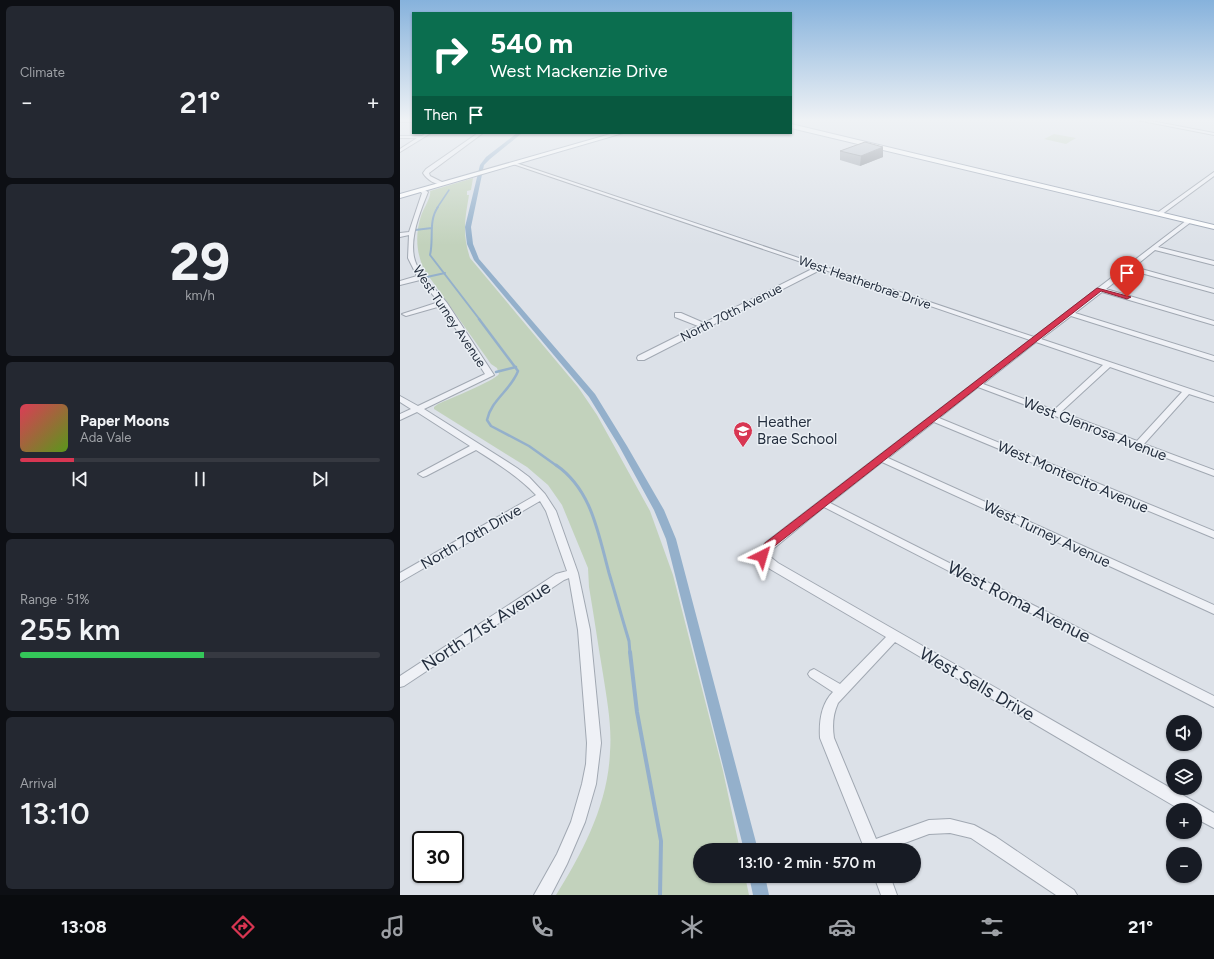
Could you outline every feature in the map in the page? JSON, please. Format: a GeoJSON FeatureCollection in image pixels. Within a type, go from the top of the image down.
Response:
{"type":"FeatureCollection","features":[{"type":"Feature","properties":{"kind":"main road"},"geometry":{"type":"LineString","coordinates":[[400,196],[519,162]]}},
{"type":"Feature","properties":{"kind":"main road"},"geometry":{"type":"LineString","coordinates":[[941,162],[1214,227]]}},
{"type":"Feature","properties":{"kind":"street"},"geometry":{"type":"LineString","coordinates":[[440,162],[426,173],[428,177],[442,184]]}},
{"type":"Feature","properties":{"kind":"street","name":"West Heatherbrae Drive"},"geometry":{"type":"LineString","coordinates":[[515,163],[1214,400]]}},
{"type":"Feature","properties":{"kind":"street"},"geometry":{"type":"LineString","coordinates":[[1159,214],[1214,174]]}},
{"type":"Feature","properties":{"kind":"street","name":"West Turney Avenue"},"geometry":{"type":"LineString","coordinates":[[418,409],[490,375],[443,303],[422,277],[411,258],[412,233],[416,216],[425,192],[421,190]]}},
{"type":"Feature","properties":{"kind":"street"},"geometry":{"type":"LineString","coordinates":[[823,502],[1188,221]]}},
{"type":"Feature","properties":{"kind":"street"},"geometry":{"type":"LineString","coordinates":[[400,235],[412,233]]}},
{"type":"Feature","properties":{"kind":"street"},"geometry":{"type":"LineString","coordinates":[[1153,248],[1214,263]]}},
{"type":"Feature","properties":{"kind":"street","name":"North 70th Avenue"},"geometry":{"type":"LineString","coordinates":[[641,358],[821,267]]}},
{"type":"Feature","properties":{"kind":"street"},"geometry":{"type":"LineString","coordinates":[[1128,267],[1214,291]]}},
{"type":"Feature","properties":{"kind":"street"},"geometry":{"type":"LineString","coordinates":[[400,283],[422,277]]}},
{"type":"Feature","properties":{"kind":"street"},"geometry":{"type":"LineString","coordinates":[[1100,289],[1214,323]]}},
{"type":"Feature","properties":{"kind":"street"},"geometry":{"type":"LineString","coordinates":[[406,314],[443,303]]}},
{"type":"Feature","properties":{"kind":"street"},"geometry":{"type":"LineString","coordinates":[[1069,313],[1214,359]]}},
{"type":"Feature","properties":{"kind":"street"},"geometry":{"type":"LineString","coordinates":[[678,314],[704,326]]}},
{"type":"Feature","properties":{"kind":"street"},"geometry":{"type":"LineString","coordinates":[[1055,413],[1109,364]]}},
{"type":"Feature","properties":{"kind":"street","name":"West Glenrosa Avenue"},"geometry":{"type":"LineString","coordinates":[[977,384],[1214,474]]}},
{"type":"Feature","properties":{"kind":"street"},"geometry":{"type":"LineString","coordinates":[[1138,445],[1187,391]]}},
{"type":"Feature","properties":{"kind":"street"},"geometry":{"type":"LineString","coordinates":[[400,398],[526,479],[542,496],[551,511],[574,573],[584,630],[594,757],[588,793],[582,814],[555,873],[542,895]]}},
{"type":"Feature","properties":{"kind":"street"},"geometry":{"type":"LineString","coordinates":[[400,417],[418,409]]}},
{"type":"Feature","properties":{"kind":"street","name":"West Montecito Avenue"},"geometry":{"type":"LineString","coordinates":[[932,418],[1214,535]]}},
{"type":"Feature","properties":{"kind":"street"},"geometry":{"type":"LineString","coordinates":[[423,474],[476,446]]}},
{"type":"Feature","properties":{"kind":"street","name":"West Turney Avenue"},"geometry":{"type":"LineString","coordinates":[[881,458],[1214,610]]}},
{"type":"Feature","properties":{"kind":"street","name":"North 70th Drive"},"geometry":{"type":"LineString","coordinates":[[400,578],[542,496]]}},
{"type":"Feature","properties":{"kind":"street","name":"West Sells Drive"},"geometry":{"type":"LineString","coordinates":[[823,502],[769,546],[762,556],[774,566],[1183,803]]}},
{"type":"Feature","properties":{"kind":"street","name":"West Roma Avenue"},"geometry":{"type":"LineString","coordinates":[[823,502],[1214,702]]}},
{"type":"Feature","properties":{"kind":"street","name":"North 71st Avenue"},"geometry":{"type":"LineString","coordinates":[[400,682],[560,577],[574,573]]}},
{"type":"Feature","properties":{"kind":"street"},"geometry":{"type":"LineString","coordinates":[[870,843],[827,738],[825,723],[828,711],[841,691],[895,635]]}},
{"type":"Feature","properties":{"kind":"street"},"geometry":{"type":"LineString","coordinates":[[814,674],[841,691]]}},
{"type":"Feature","properties":{"kind":"street","name":"West Sells Drive"},"geometry":{"type":"LineString","coordinates":[[1202,814],[1214,821]]}},
{"type":"Feature","properties":{"kind":"street"},"geometry":{"type":"LineString","coordinates":[[888,843],[929,827],[950,826],[974,832],[1069,895]]}},
{"type":"Feature","properties":{"kind":"street"},"geometry":{"type":"LineString","coordinates":[[885,883],[889,895]]}},
{"type":"Feature","properties":{"kind":"green space"},"geometry":{"type":"Polygon","coordinates":[[[473,178],[471,190],[467,191],[467,195],[469,195],[465,226],[467,249],[470,258],[578,387],[597,415],[650,511],[673,575],[723,771],[738,843],[693,843],[693,883],[746,883],[749,895],[556,895],[576,862],[599,809],[605,790],[610,752],[609,713],[589,587],[588,568],[562,505],[548,485],[527,467],[434,409],[434,407],[438,404],[480,385],[499,374],[497,368],[491,364],[425,271],[422,264],[418,251],[417,237],[419,223],[430,196],[430,191],[473,178]]]}},
{"type":"Feature","properties":{"kind":"waterway"},"geometry":{"type":"LineString","coordinates":[[485,162],[482,165],[468,227],[470,244],[476,259],[592,396],[623,446],[659,510],[671,539],[749,843]]}},
{"type":"Feature","properties":{"kind":"waterway"},"geometry":{"type":"LineString","coordinates":[[437,208],[449,190]]}},
{"type":"Feature","properties":{"kind":"waterway"},"geometry":{"type":"LineString","coordinates":[[432,228],[433,218],[438,207]]}},
{"type":"Feature","properties":{"kind":"waterway"},"geometry":{"type":"LineString","coordinates":[[415,230],[432,228]]}},
{"type":"Feature","properties":{"kind":"waterway"},"geometry":{"type":"LineString","coordinates":[[432,228],[430,255],[444,273]]}},
{"type":"Feature","properties":{"kind":"waterway"},"geometry":{"type":"LineString","coordinates":[[427,277],[444,273]]}},
{"type":"Feature","properties":{"kind":"waterway"},"geometry":{"type":"LineString","coordinates":[[444,273],[480,320]]}},
{"type":"Feature","properties":{"kind":"waterway"},"geometry":{"type":"LineString","coordinates":[[479,319],[515,367]]}},
{"type":"Feature","properties":{"kind":"waterway"},"geometry":{"type":"LineString","coordinates":[[496,372],[515,367]]}},
{"type":"Feature","properties":{"kind":"waterway"},"geometry":{"type":"LineString","coordinates":[[515,367],[518,371],[515,378],[497,401],[489,413],[487,420],[491,426],[529,446],[557,466]]}},
{"type":"Feature","properties":{"kind":"waterway"},"geometry":{"type":"LineString","coordinates":[[556,465],[568,475],[578,487],[592,513],[629,641],[630,653]]}},
{"type":"Feature","properties":{"kind":"waterway"},"geometry":{"type":"LineString","coordinates":[[630,652],[637,712],[661,841],[660,895]]}},
{"type":"Feature","properties":{"kind":"waterway"},"geometry":{"type":"LineString","coordinates":[[758,883],[761,895]]}},
{"type":"Feature","properties":{"kind":"place","name":"Heather Brae School"},"geometry":{"type":"Point","coordinates":[743,448]}},
{"type":"Feature","properties":{"kind":"route"},"geometry":{"type":"LineString","coordinates":[[762,556],[764,551],[769,546],[823,502],[1100,289],[1127,297]]}}]}
